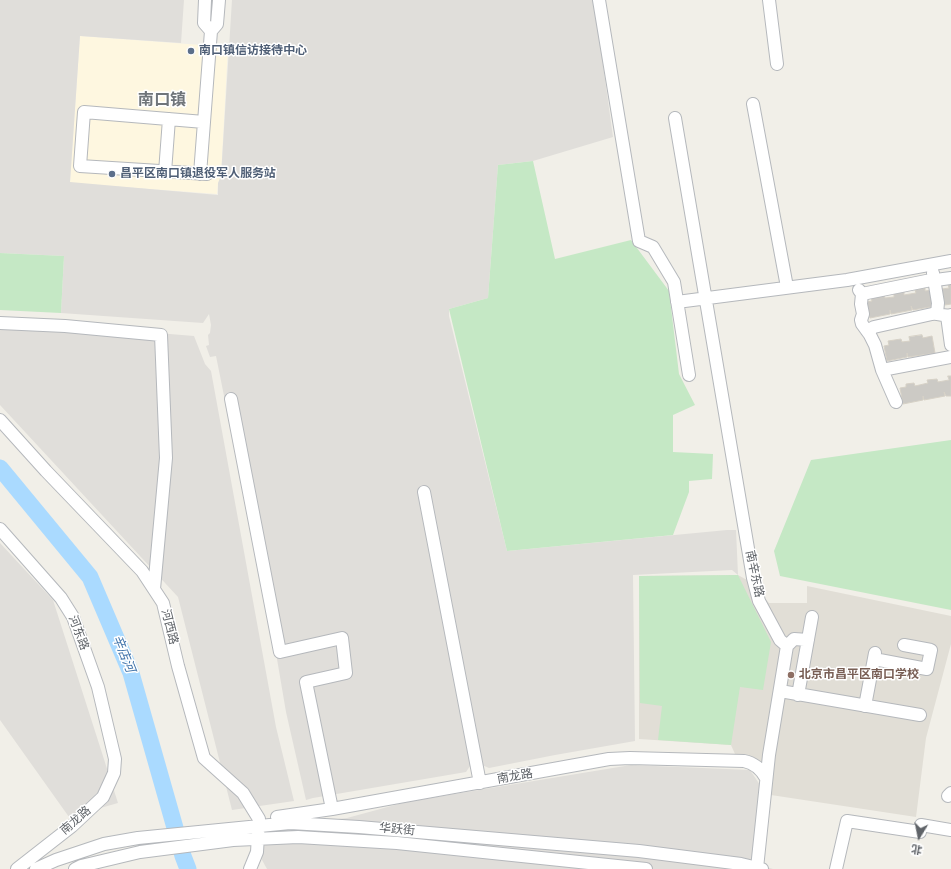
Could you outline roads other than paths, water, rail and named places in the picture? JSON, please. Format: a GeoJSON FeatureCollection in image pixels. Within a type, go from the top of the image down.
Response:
{"type":"FeatureCollection","features":[{"type":"Feature","properties":{"kind":"street"},"geometry":{"type":"LineString","coordinates":[[205,0],[204,23],[211,31]]}},
{"type":"Feature","properties":{"kind":"street"},"geometry":{"type":"LineString","coordinates":[[204,122],[84,112],[80,166],[204,174],[204,122],[211,31],[217,24],[219,0]]}},
{"type":"Feature","properties":{"kind":"street"},"geometry":{"type":"LineString","coordinates":[[599,0],[639,241],[653,247],[674,282],[689,375]]}},
{"type":"Feature","properties":{"kind":"street"},"geometry":{"type":"LineString","coordinates":[[769,0],[777,64]]}},
{"type":"Feature","properties":{"kind":"street"},"geometry":{"type":"LineString","coordinates":[[753,104],[787,287]]}},
{"type":"Feature","properties":{"kind":"street","name":"南辛东路"},"geometry":{"type":"LineString","coordinates":[[675,118],[753,578],[758,601],[780,640],[787,646]]}},
{"type":"Feature","properties":{"kind":"street"},"geometry":{"type":"LineString","coordinates":[[165,172],[169,119]]}},
{"type":"Feature","properties":{"kind":"street"},"geometry":{"type":"LineString","coordinates":[[677,302],[846,280],[951,261]]}},
{"type":"Feature","properties":{"kind":"street"},"geometry":{"type":"LineString","coordinates":[[930,264],[936,280],[938,303],[945,315],[951,346]]}},
{"type":"Feature","properties":{"kind":"street"},"geometry":{"type":"LineString","coordinates":[[896,402],[882,370],[875,345],[862,324],[861,320],[863,314],[860,292],[951,278]]}},
{"type":"Feature","properties":{"kind":"street"},"geometry":{"type":"LineString","coordinates":[[867,331],[874,327],[945,315]]}},
{"type":"Feature","properties":{"kind":"street"},"geometry":{"type":"LineString","coordinates":[[0,323],[65,326],[161,335],[166,458],[154,589]]}},
{"type":"Feature","properties":{"kind":"street"},"geometry":{"type":"LineString","coordinates":[[882,370],[951,357]]}},
{"type":"Feature","properties":{"kind":"street"},"geometry":{"type":"LineString","coordinates":[[231,399],[280,652],[342,638],[346,673],[306,682],[332,809]]}},
{"type":"Feature","properties":{"kind":"street","name":"河西路"},"geometry":{"type":"LineString","coordinates":[[0,420],[46,471],[142,571],[154,589],[163,603],[178,666],[204,758],[243,793],[259,822]]}},
{"type":"Feature","properties":{"kind":"street"},"geometry":{"type":"LineString","coordinates":[[424,492],[480,783]]}},
{"type":"Feature","properties":{"kind":"street","name":"河东路"},"geometry":{"type":"LineString","coordinates":[[0,529],[61,598],[73,617],[98,687],[115,759]]}},
{"type":"Feature","properties":{"kind":"street"},"geometry":{"type":"LineString","coordinates":[[798,694],[812,617]]}},
{"type":"Feature","properties":{"kind":"street"},"geometry":{"type":"LineString","coordinates":[[759,868],[766,778],[787,646],[794,639],[808,640]]}},
{"type":"Feature","properties":{"kind":"street"},"geometry":{"type":"LineString","coordinates":[[865,706],[874,656],[927,669],[931,650],[904,645]]}},
{"type":"Feature","properties":{"kind":"street"},"geometry":{"type":"LineString","coordinates":[[780,691],[920,714]]}},
{"type":"Feature","properties":{"kind":"street","name":"南龙路"},"geometry":{"type":"LineString","coordinates":[[259,822],[609,759],[630,758],[744,761],[750,762],[759,768],[766,778]]}},
{"type":"Feature","properties":{"kind":"street","name":"南龙路"},"geometry":{"type":"LineString","coordinates":[[17,869],[72,826],[102,797],[114,773],[115,759]]}},
{"type":"Feature","properties":{"kind":"street"},"geometry":{"type":"LineString","coordinates":[[836,869],[846,821],[951,830]]}},
{"type":"Feature","properties":{"kind":"street"},"geometry":{"type":"LineString","coordinates":[[250,869],[257,852],[259,822]]}},
{"type":"Feature","properties":{"kind":"street","name":"华跃街"},"geometry":{"type":"LineString","coordinates":[[36,869],[56,860],[104,844],[138,838],[228,828],[259,822],[359,826],[639,851],[741,864],[759,868]]}},
{"type":"Feature","properties":{"kind":"street","name":"华跃街"},"geometry":{"type":"LineString","coordinates":[[75,869],[81,866],[140,852],[233,840],[298,837],[397,844],[646,869]]}},
{"type":"Feature","properties":{"kind":"waterway","name":"辛店河"},"geometry":{"type":"LineString","coordinates":[[0,468],[90,577],[131,673],[188,869]]}},
{"type":"Feature","properties":{"kind":"place","name":"南口镇信访接待中心"},"geometry":{"type":"Point","coordinates":[191,51]}},
{"type":"Feature","properties":{"kind":"place","name":"昌平区南口镇退役军人服务站"},"geometry":{"type":"Point","coordinates":[112,174]}},
{"type":"Feature","properties":{"kind":"place","name":"北京市昌平区南口学校"},"geometry":{"type":"Point","coordinates":[791,675]}},
{"type":"Feature","properties":{"kind":"district","name":"南口镇"},"geometry":{"type":"Point","coordinates":[162,101]}}]}
